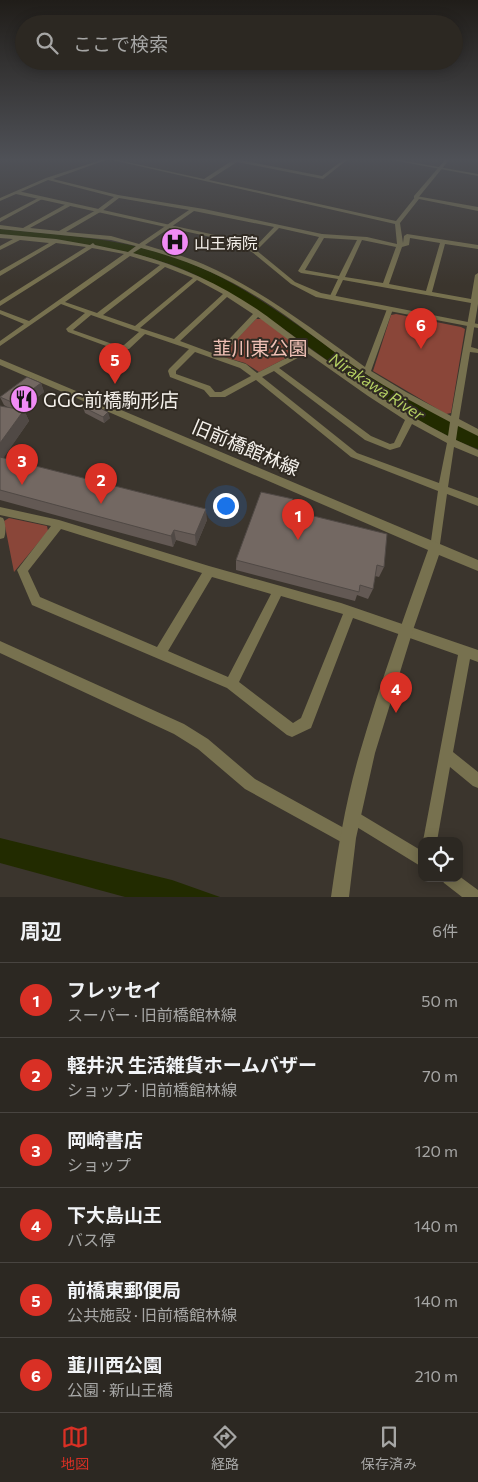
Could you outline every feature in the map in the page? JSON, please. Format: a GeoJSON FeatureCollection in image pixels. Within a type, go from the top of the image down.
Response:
{"type":"FeatureCollection","features":[{"type":"Feature","properties":{"kind":"street"},"geometry":{"type":"LineString","coordinates":[[0,220],[35,202]]}},
{"type":"Feature","properties":{"kind":"street"},"geometry":{"type":"LineString","coordinates":[[60,202],[232,240],[254,250],[293,283],[312,292],[332,298],[475,325]]}},
{"type":"Feature","properties":{"kind":"street"},"geometry":{"type":"LineString","coordinates":[[60,233],[110,202]]}},
{"type":"Feature","properties":{"kind":"street"},"geometry":{"type":"LineString","coordinates":[[152,202],[322,236],[360,239],[399,246],[407,244],[406,236],[478,247]]}},
{"type":"Feature","properties":{"kind":"street"},"geometry":{"type":"LineString","coordinates":[[303,202],[397,223]]}},
{"type":"Feature","properties":{"kind":"street"},"geometry":{"type":"LineString","coordinates":[[397,223],[415,202]]}},
{"type":"Feature","properties":{"kind":"street"},"geometry":{"type":"LineString","coordinates":[[441,202],[478,209]]}},
{"type":"Feature","properties":{"kind":"street"},"geometry":{"type":"LineString","coordinates":[[23,230],[70,204]]}},
{"type":"Feature","properties":{"kind":"street"},"geometry":{"type":"LineString","coordinates":[[0,344],[193,209]]}},
{"type":"Feature","properties":{"kind":"street"},"geometry":{"type":"LineString","coordinates":[[385,286],[401,242],[397,223]]}},
{"type":"Feature","properties":{"kind":"street"},"geometry":{"type":"LineString","coordinates":[[0,227],[111,238],[201,265],[262,297],[403,394],[455,424],[478,433]]}},
{"type":"Feature","properties":{"kind":"street"},"geometry":{"type":"LineString","coordinates":[[254,250],[276,227]]}},
{"type":"Feature","properties":{"kind":"street"},"geometry":{"type":"LineString","coordinates":[[0,236],[56,241],[131,253],[165,264],[196,278],[258,313],[366,392],[410,419],[478,454]]}},
{"type":"Feature","properties":{"kind":"street"},"geometry":{"type":"LineString","coordinates":[[322,236],[300,271],[476,301]]}},
{"type":"Feature","properties":{"kind":"street"},"geometry":{"type":"LineString","coordinates":[[0,248],[19,238]]}},
{"type":"Feature","properties":{"kind":"street"},"geometry":{"type":"LineString","coordinates":[[332,298],[360,239]]}},
{"type":"Feature","properties":{"kind":"street"},"geometry":{"type":"LineString","coordinates":[[0,274],[56,241]]}},
{"type":"Feature","properties":{"kind":"street"},"geometry":{"type":"LineString","coordinates":[[428,294],[443,242]]}},
{"type":"Feature","properties":{"kind":"street"},"geometry":{"type":"LineString","coordinates":[[0,304],[93,246]]}},
{"type":"Feature","properties":{"kind":"street"},"geometry":{"type":"LineString","coordinates":[[145,331],[126,347],[116,348],[69,329],[95,314],[165,264]]}},
{"type":"Feature","properties":{"kind":"street"},"geometry":{"type":"LineString","coordinates":[[340,897],[352,816],[367,753],[406,630],[435,548],[443,488],[468,349],[475,325],[478,275]]}},
{"type":"Feature","properties":{"kind":"street"},"geometry":{"type":"LineString","coordinates":[[136,328],[196,278]]}},
{"type":"Feature","properties":{"kind":"street"},"geometry":{"type":"LineString","coordinates":[[176,342],[227,294]]}},
{"type":"Feature","properties":{"kind":"street"},"geometry":{"type":"LineString","coordinates":[[60,302],[243,366],[354,455],[478,502]]}},
{"type":"Feature","properties":{"kind":"street"},"geometry":{"type":"LineString","coordinates":[[367,371],[390,310]]}},
{"type":"Feature","properties":{"kind":"street"},"geometry":{"type":"LineString","coordinates":[[0,312],[28,324]]}},
{"type":"Feature","properties":{"kind":"street"},"geometry":{"type":"LineString","coordinates":[[217,356],[258,313]]}},
{"type":"Feature","properties":{"kind":"street"},"geometry":{"type":"LineString","coordinates":[[194,348],[172,371],[173,375],[207,388],[213,395],[222,395],[307,350]]}},
{"type":"Feature","properties":{"kind":"street"},"geometry":{"type":"LineString","coordinates":[[468,349],[478,351]]}},
{"type":"Feature","properties":{"kind":"street","name":"旧前橋館林線"},"geometry":{"type":"LineString","coordinates":[[0,362],[478,566]]}},
{"type":"Feature","properties":{"kind":"street"},"geometry":{"type":"LineString","coordinates":[[275,368],[368,438],[390,447],[397,445],[410,419]]}},
{"type":"Feature","properties":{"kind":"street"},"geometry":{"type":"LineString","coordinates":[[0,511],[59,524],[209,571],[350,611],[472,653],[446,755],[431,837]]}},
{"type":"Feature","properties":{"kind":"street"},"geometry":{"type":"LineString","coordinates":[[0,521],[0,534]]}},
{"type":"Feature","properties":{"kind":"street"},"geometry":{"type":"LineString","coordinates":[[59,524],[22,570],[36,601],[231,684],[292,730],[306,723],[350,611]]}},
{"type":"Feature","properties":{"kind":"street"},"geometry":{"type":"LineString","coordinates":[[160,653],[209,571]]}},
{"type":"Feature","properties":{"kind":"street"},"geometry":{"type":"LineString","coordinates":[[231,684],[279,590]]}},
{"type":"Feature","properties":{"kind":"street"},"geometry":{"type":"LineString","coordinates":[[0,647],[179,729],[203,744],[250,784],[348,838]]}},
{"type":"Feature","properties":{"kind":"street"},"geometry":{"type":"LineString","coordinates":[[446,755],[478,781]]}},
{"type":"Feature","properties":{"kind":"street"},"geometry":{"type":"LineString","coordinates":[[352,816],[418,857]]}},
{"type":"Feature","properties":{"kind":"street"},"geometry":{"type":"LineString","coordinates":[[454,882],[475,897]]}},
{"type":"Feature","properties":{"kind":"green space"},"geometry":{"type":"Polygon","coordinates":[[[396,314],[465,329],[451,413],[446,414],[373,371],[391,315],[396,314]]]}},
{"type":"Feature","properties":{"kind":"green space","name":"韮川東公園"},"geometry":{"type":"Polygon","coordinates":[[[256,319],[262,319],[300,348],[300,351],[259,372],[245,363],[224,357],[223,353],[256,319]]]}},
{"type":"Feature","properties":{"kind":"green space"},"geometry":{"type":"Polygon","coordinates":[[[9,518],[47,526],[48,531],[14,572],[4,521],[9,518]]]}},
{"type":"Feature","properties":{"kind":"shaded area"},"geometry":{"type":"Polygon","coordinates":[[[0,838],[172,880],[220,897],[125,897],[0,863],[0,838]]]}},
{"type":"Feature","properties":{"kind":"building"},"geometry":{"type":"Polygon","coordinates":[[[27,377],[41,383],[14,403],[0,397],[27,377]]]}},
{"type":"Feature","properties":{"kind":"building"},"geometry":{"type":"Polygon","coordinates":[[[89,403],[108,412],[103,417],[83,407],[89,403]]]}},
{"type":"Feature","properties":{"kind":"building"},"geometry":{"type":"Polygon","coordinates":[[[0,406],[24,410],[0,443],[0,406]]]}},
{"type":"Feature","properties":{"kind":"building"},"geometry":{"type":"Polygon","coordinates":[[[0,457],[206,509],[195,535],[174,530],[171,536],[0,490],[0,457]]]}},
{"type":"Feature","properties":{"kind":"building"},"geometry":{"type":"Polygon","coordinates":[[[261,492],[293,499],[289,510],[387,534],[384,567],[377,565],[373,589],[360,585],[359,592],[236,560],[261,492]]]}},
{"type":"Feature","properties":{"kind":"waterway","name":"Nirakawa River"},"geometry":{"type":"LineString","coordinates":[[0,232],[135,249],[157,255],[205,274],[276,317],[381,391],[478,442]]}},
{"type":"Feature","properties":{"kind":"place","name":"山王病院"},"geometry":{"type":"Point","coordinates":[175,242]}},
{"type":"Feature","properties":{"kind":"place","name":"韮川西公園"},"geometry":{"type":"Point","coordinates":[421,349]}},
{"type":"Feature","properties":{"kind":"place","name":"前橋東郵便局"},"geometry":{"type":"Point","coordinates":[115,384]}},
{"type":"Feature","properties":{"kind":"place","name":"GGC前橋駒形店"},"geometry":{"type":"Point","coordinates":[24,399]}},
{"type":"Feature","properties":{"kind":"place","name":"岡崎書店"},"geometry":{"type":"Point","coordinates":[22,485]}},
{"type":"Feature","properties":{"kind":"place","name":"軽井沢 生活雑貨ホームバザー"},"geometry":{"type":"Point","coordinates":[101,504]}},
{"type":"Feature","properties":{"kind":"place","name":"フレッセイ"},"geometry":{"type":"Point","coordinates":[298,540]}},
{"type":"Feature","properties":{"kind":"place","name":"下大島山王"},"geometry":{"type":"Point","coordinates":[396,713]}}]}
